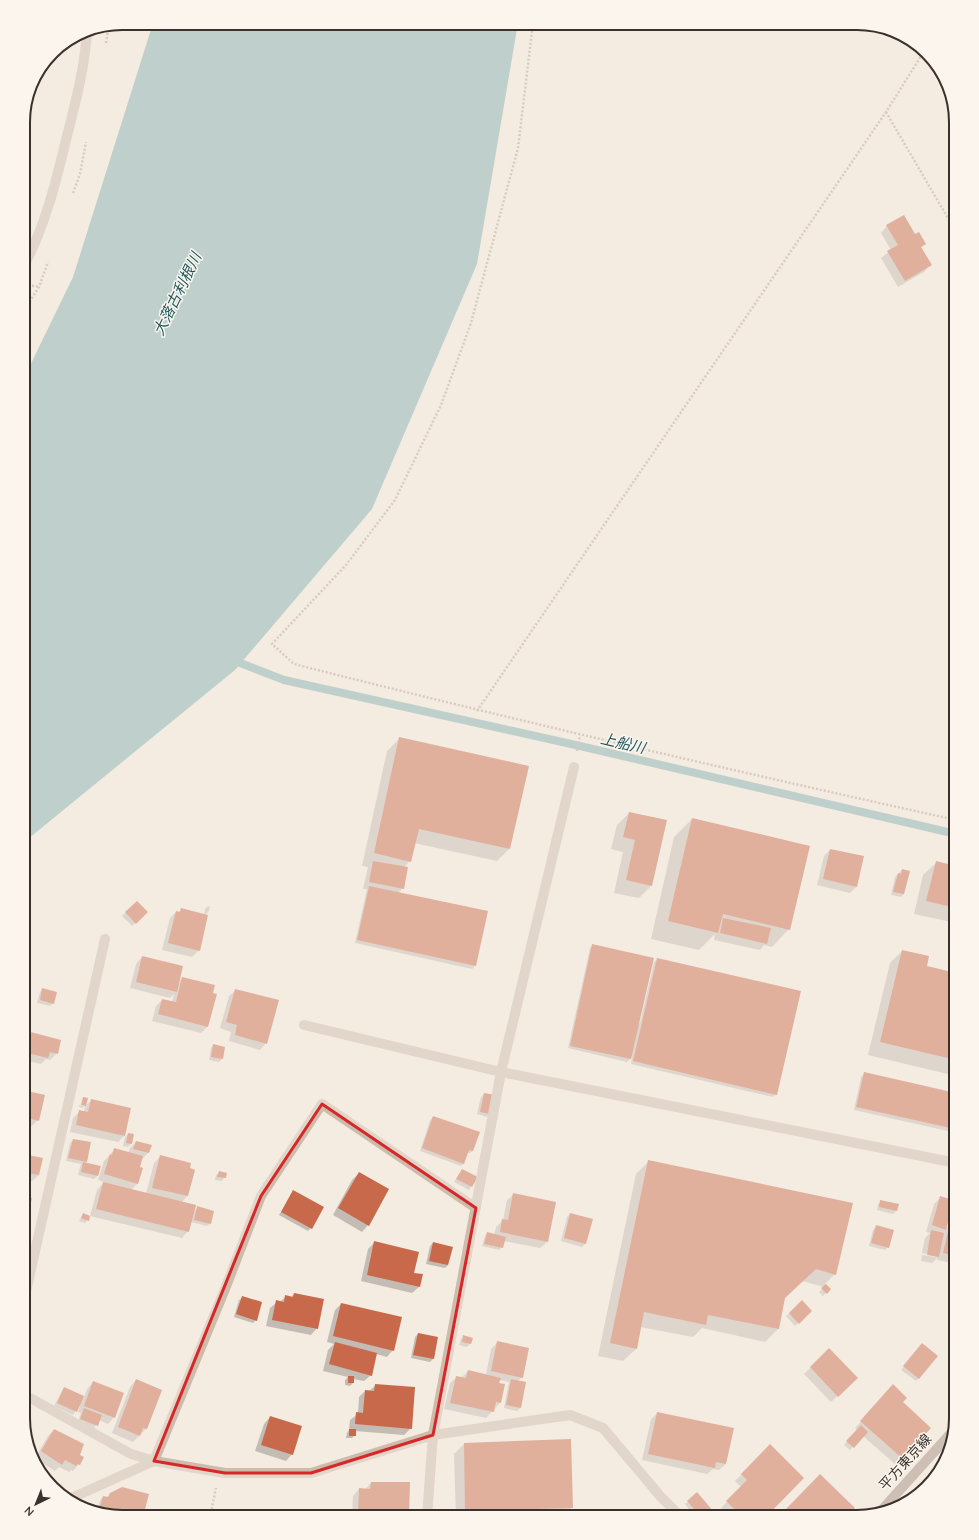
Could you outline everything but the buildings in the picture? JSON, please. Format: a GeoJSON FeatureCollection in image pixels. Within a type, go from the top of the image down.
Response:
{"type":"FeatureCollection","features":[{"type":"Feature","properties":{"kind":"main road","name":"平方東京線"},"geometry":{"type":"LineString","coordinates":[[886,1505],[947,1438]]}},
{"type":"Feature","properties":{"kind":"street"},"geometry":{"type":"LineString","coordinates":[[30,255],[55,186],[80,86],[86,37]]}},
{"type":"Feature","properties":{"kind":"street"},"geometry":{"type":"LineString","coordinates":[[428,1510],[433,1434],[501,1072],[574,767]]}},
{"type":"Feature","properties":{"kind":"street"},"geometry":{"type":"LineString","coordinates":[[30,1274],[106,939]]}},
{"type":"Feature","properties":{"kind":"street"},"geometry":{"type":"LineString","coordinates":[[304,1025],[501,1072],[949,1162]]}},
{"type":"Feature","properties":{"kind":"street"},"geometry":{"type":"LineString","coordinates":[[74,1497],[154,1461],[225,1289],[261,1196],[322,1104],[476,1208]]}},
{"type":"Feature","properties":{"kind":"street"},"geometry":{"type":"LineString","coordinates":[[30,1398],[131,1454],[154,1461],[219,1472],[311,1473],[433,1434],[570,1415],[603,1428],[661,1497],[674,1510]]}},
{"type":"Feature","properties":{"kind":"path"},"geometry":{"type":"LineString","coordinates":[[532,30],[518,148],[471,323],[441,405],[395,500],[346,566],[272,644],[294,664],[477,711],[949,818]]}},
{"type":"Feature","properties":{"kind":"path"},"geometry":{"type":"LineString","coordinates":[[477,711],[886,112],[921,56]]}},
{"type":"Feature","properties":{"kind":"path"},"geometry":{"type":"LineString","coordinates":[[886,112],[949,220]]}},
{"type":"Feature","properties":{"kind":"path"},"geometry":{"type":"LineString","coordinates":[[30,286],[39,287]]}},
{"type":"Feature","properties":{"kind":"path"},"geometry":{"type":"LineString","coordinates":[[211,1510],[219,1472]]}},
{"type":"Feature","properties":{"kind":"highlighted area"},"geometry":{"type":"Polygon","coordinates":[[[322,1104],[476,1208],[433,1435],[311,1473],[225,1473],[154,1461],[261,1196],[322,1104]]]}},
{"type":"Feature","properties":{"kind":"water","name":"大落古利根川"},"geometry":{"type":"Polygon","coordinates":[[[151,30],[517,30],[477,264],[372,509],[235,670],[30,837],[30,366],[73,277],[151,30]]]}},
{"type":"Feature","properties":{"kind":"waterway","name":"上船川"},"geometry":{"type":"LineString","coordinates":[[230,659],[284,680],[580,746],[949,832]]}}]}
